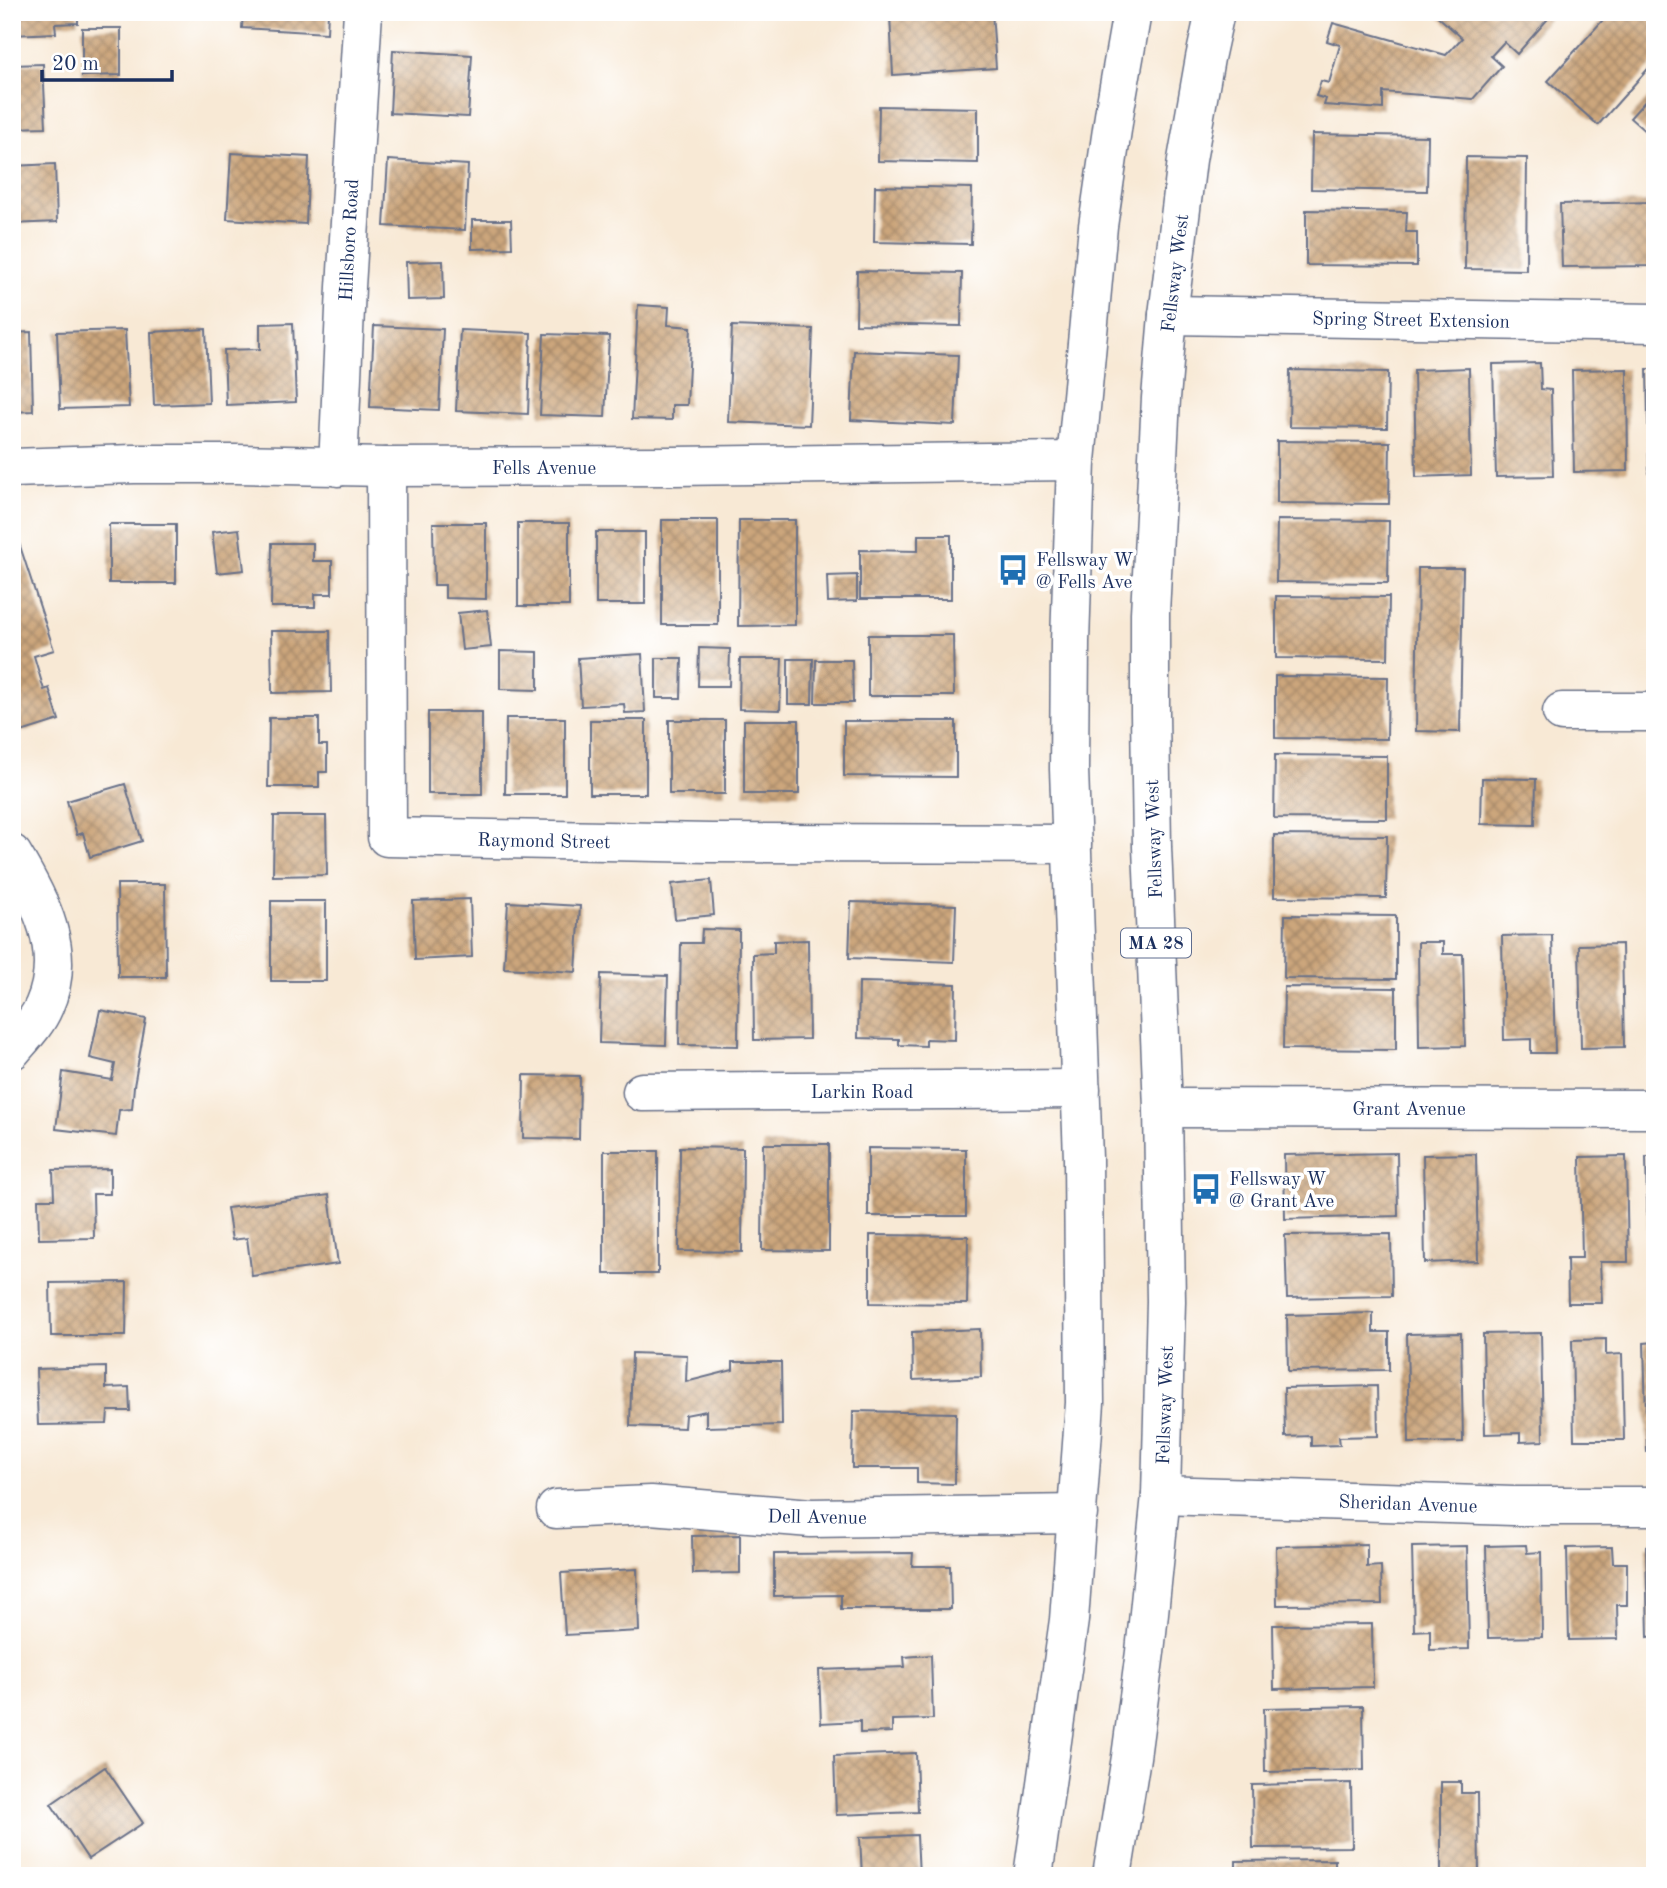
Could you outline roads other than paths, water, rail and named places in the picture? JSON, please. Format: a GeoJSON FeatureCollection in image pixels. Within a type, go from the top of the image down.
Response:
{"type":"FeatureCollection","features":[{"type":"Feature","properties":{"kind":"street","name":"Hillsboro Road"},"geometry":{"type":"LineString","coordinates":[[338,467],[363,12]]}},
{"type":"Feature","properties":{"kind":"street"},"geometry":{"type":"LineString","coordinates":[[1033,1876],[1067,1633],[1085,1403],[1081,1089],[1069,768],[1076,461],[1098,226],[1132,12]]}},
{"type":"Feature","properties":{"kind":"street","name":"Fellsway West"},"geometry":{"type":"LineString","coordinates":[[1112,1876],[1145,1652],[1161,1495],[1166,1301],[1163,1108],[1152,834],[1150,626],[1161,398],[1187,160],[1215,12]]}},
{"type":"Feature","properties":{"kind":"street","name":"Spring Street Extension"},"geometry":{"type":"LineString","coordinates":[[1168,315],[1655,323]]}},
{"type":"Feature","properties":{"kind":"street","name":"Fells Avenue"},"geometry":{"type":"LineString","coordinates":[[12,468],[134,464],[386,467],[1076,461]]}},
{"type":"Feature","properties":{"kind":"street","name":"Raymond Street"},"geometry":{"type":"LineString","coordinates":[[386,467],[387,837],[725,843],[1072,844]]}},
{"type":"Feature","properties":{"kind":"street"},"geometry":{"type":"LineString","coordinates":[[1562,712],[1655,712]]}},
{"type":"Feature","properties":{"kind":"street"},"geometry":{"type":"LineString","coordinates":[[12,854],[31,885],[45,916],[53,947],[50,990],[44,1008],[12,1050]]}},
{"type":"Feature","properties":{"kind":"street","name":"Larkin Road"},"geometry":{"type":"LineString","coordinates":[[642,1093],[1081,1089]]}},
{"type":"Feature","properties":{"kind":"street","name":"Grant Avenue"},"geometry":{"type":"LineString","coordinates":[[1163,1108],[1655,1109]]}},
{"type":"Feature","properties":{"kind":"street","name":"Sheridan Avenue"},"geometry":{"type":"LineString","coordinates":[[1161,1495],[1513,1506],[1655,1506]]}},
{"type":"Feature","properties":{"kind":"street","name":"Dell Avenue"},"geometry":{"type":"LineString","coordinates":[[556,1509],[651,1505],[811,1518],[1078,1514]]}},
{"type":"Feature","properties":{"kind":"place","name":"Fellsway W @ Fells Ave"},"geometry":{"type":"Point","coordinates":[1013,570]}},
{"type":"Feature","properties":{"kind":"place","name":"Fellsway W @ Grant Ave"},"geometry":{"type":"Point","coordinates":[1206,1189]}}]}
